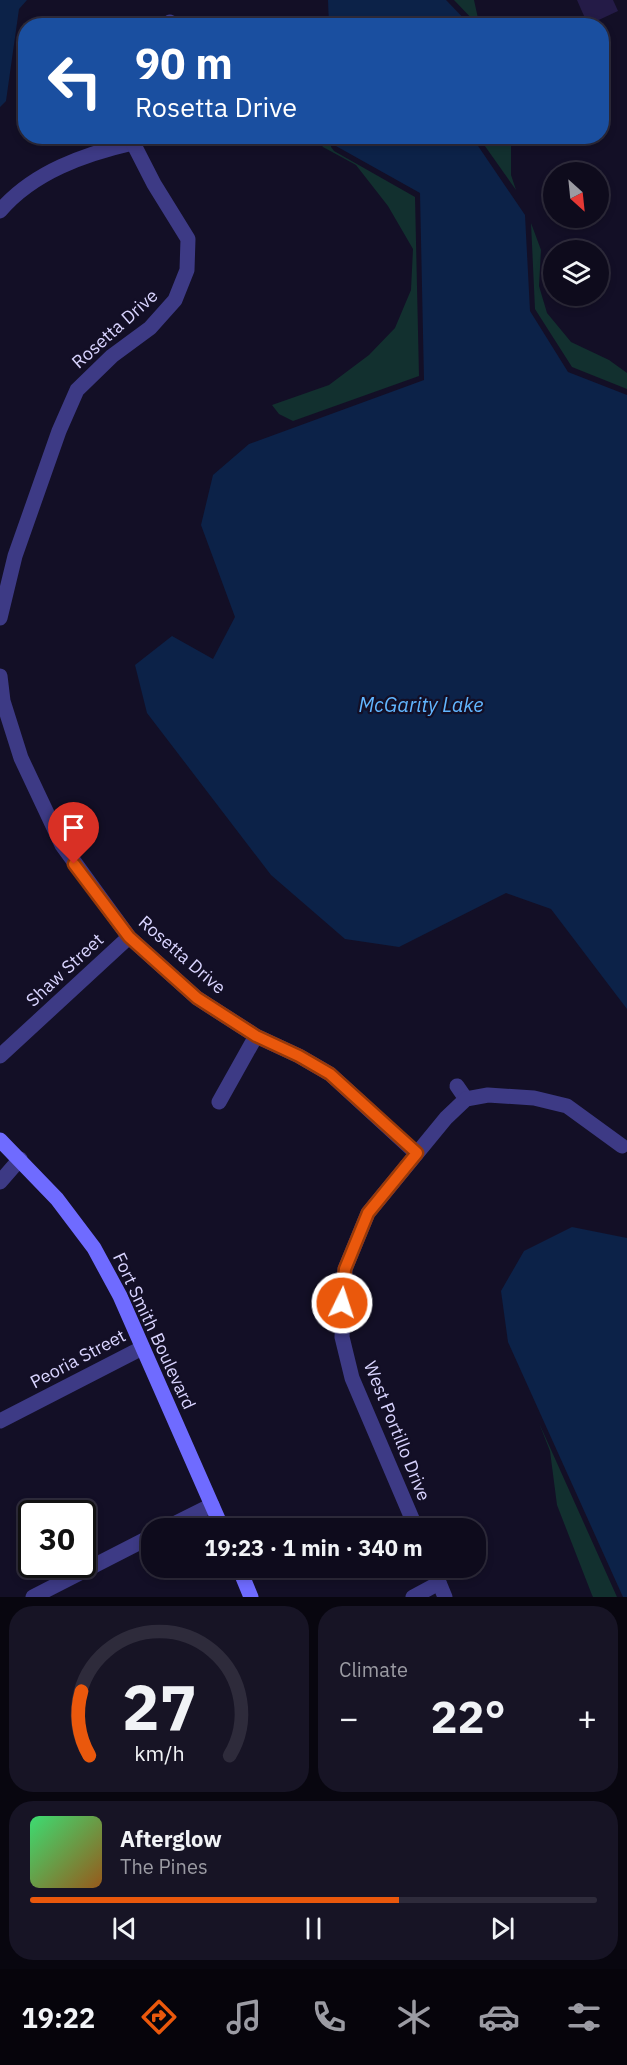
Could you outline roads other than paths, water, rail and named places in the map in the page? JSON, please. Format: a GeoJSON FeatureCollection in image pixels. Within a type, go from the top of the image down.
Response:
{"type":"FeatureCollection","features":[{"type":"Feature","properties":{"kind":"street"},"geometry":{"type":"LineString","coordinates":[[0,211],[18,195],[67,163],[121,144]]}},
{"type":"Feature","properties":{"kind":"street","name":"Rosetta Drive"},"geometry":{"type":"LineString","coordinates":[[0,618],[7,554],[77,390],[112,356],[150,328],[175,300],[187,270],[188,239],[154,184],[136,144]]}},
{"type":"Feature","properties":{"kind":"street","name":"Rosetta Drive"},"geometry":{"type":"LineString","coordinates":[[0,676],[3,701],[21,758],[57,836],[87,882],[129,937],[197,998],[256,1036],[299,1056],[330,1074],[417,1153]]}},
{"type":"Feature","properties":{"kind":"street","name":"Shaw Street"},"geometry":{"type":"LineString","coordinates":[[0,1056],[129,937]]}},
{"type":"Feature","properties":{"kind":"street"},"geometry":{"type":"LineString","coordinates":[[219,1102],[256,1036]]}},
{"type":"Feature","properties":{"kind":"street","name":"West Portillo Drive"},"geometry":{"type":"LineString","coordinates":[[412,1518],[352,1378],[342,1337],[345,1269],[368,1213],[446,1118],[462,1093],[534,1098],[567,1106],[622,1146]]}},
{"type":"Feature","properties":{"kind":"street","name":"Fort Smith Boulevard"},"geometry":{"type":"LineString","coordinates":[[0,1140],[57,1199],[94,1248],[120,1296],[218,1518]]}},
{"type":"Feature","properties":{"kind":"street"},"geometry":{"type":"LineString","coordinates":[[0,1182],[20,1159]]}},
{"type":"Feature","properties":{"kind":"street","name":"Peoria Street"},"geometry":{"type":"LineString","coordinates":[[0,1421],[142,1348]]}},
{"type":"Feature","properties":{"kind":"street"},"geometry":{"type":"LineString","coordinates":[[185,1518],[212,1505]]}},
{"type":"Feature","properties":{"kind":"street"},"geometry":{"type":"LineString","coordinates":[[33,1597],[141,1542]]}},
{"type":"Feature","properties":{"kind":"street"},"geometry":{"type":"LineString","coordinates":[[243,1578],[251,1597]]}},
{"type":"Feature","properties":{"kind":"street"},"geometry":{"type":"LineString","coordinates":[[413,1597],[442,1590]]}},
{"type":"Feature","properties":{"kind":"water"},"geometry":{"type":"Polygon","coordinates":[[[0,0],[27,0],[19,9],[6,101],[0,107],[0,0]]]}},
{"type":"Feature","properties":{"kind":"water"},"geometry":{"type":"Polygon","coordinates":[[[328,0],[446,0],[463,18],[329,18],[328,0]]]}},
{"type":"Feature","properties":{"kind":"water","name":"McGarity Lake"},"geometry":{"type":"Polygon","coordinates":[[[336,144],[477,144],[525,215],[530,311],[568,372],[627,395],[627,1009],[551,909],[506,893],[399,947],[345,939],[271,875],[147,713],[135,665],[172,636],[213,659],[235,617],[201,525],[213,475],[249,444],[424,380],[420,193],[336,144]]]}},
{"type":"Feature","properties":{"kind":"water"},"geometry":{"type":"Polygon","coordinates":[[[572,1227],[627,1238],[627,1597],[623,1597],[508,1342],[501,1291],[524,1251],[572,1227]]]}}]}
